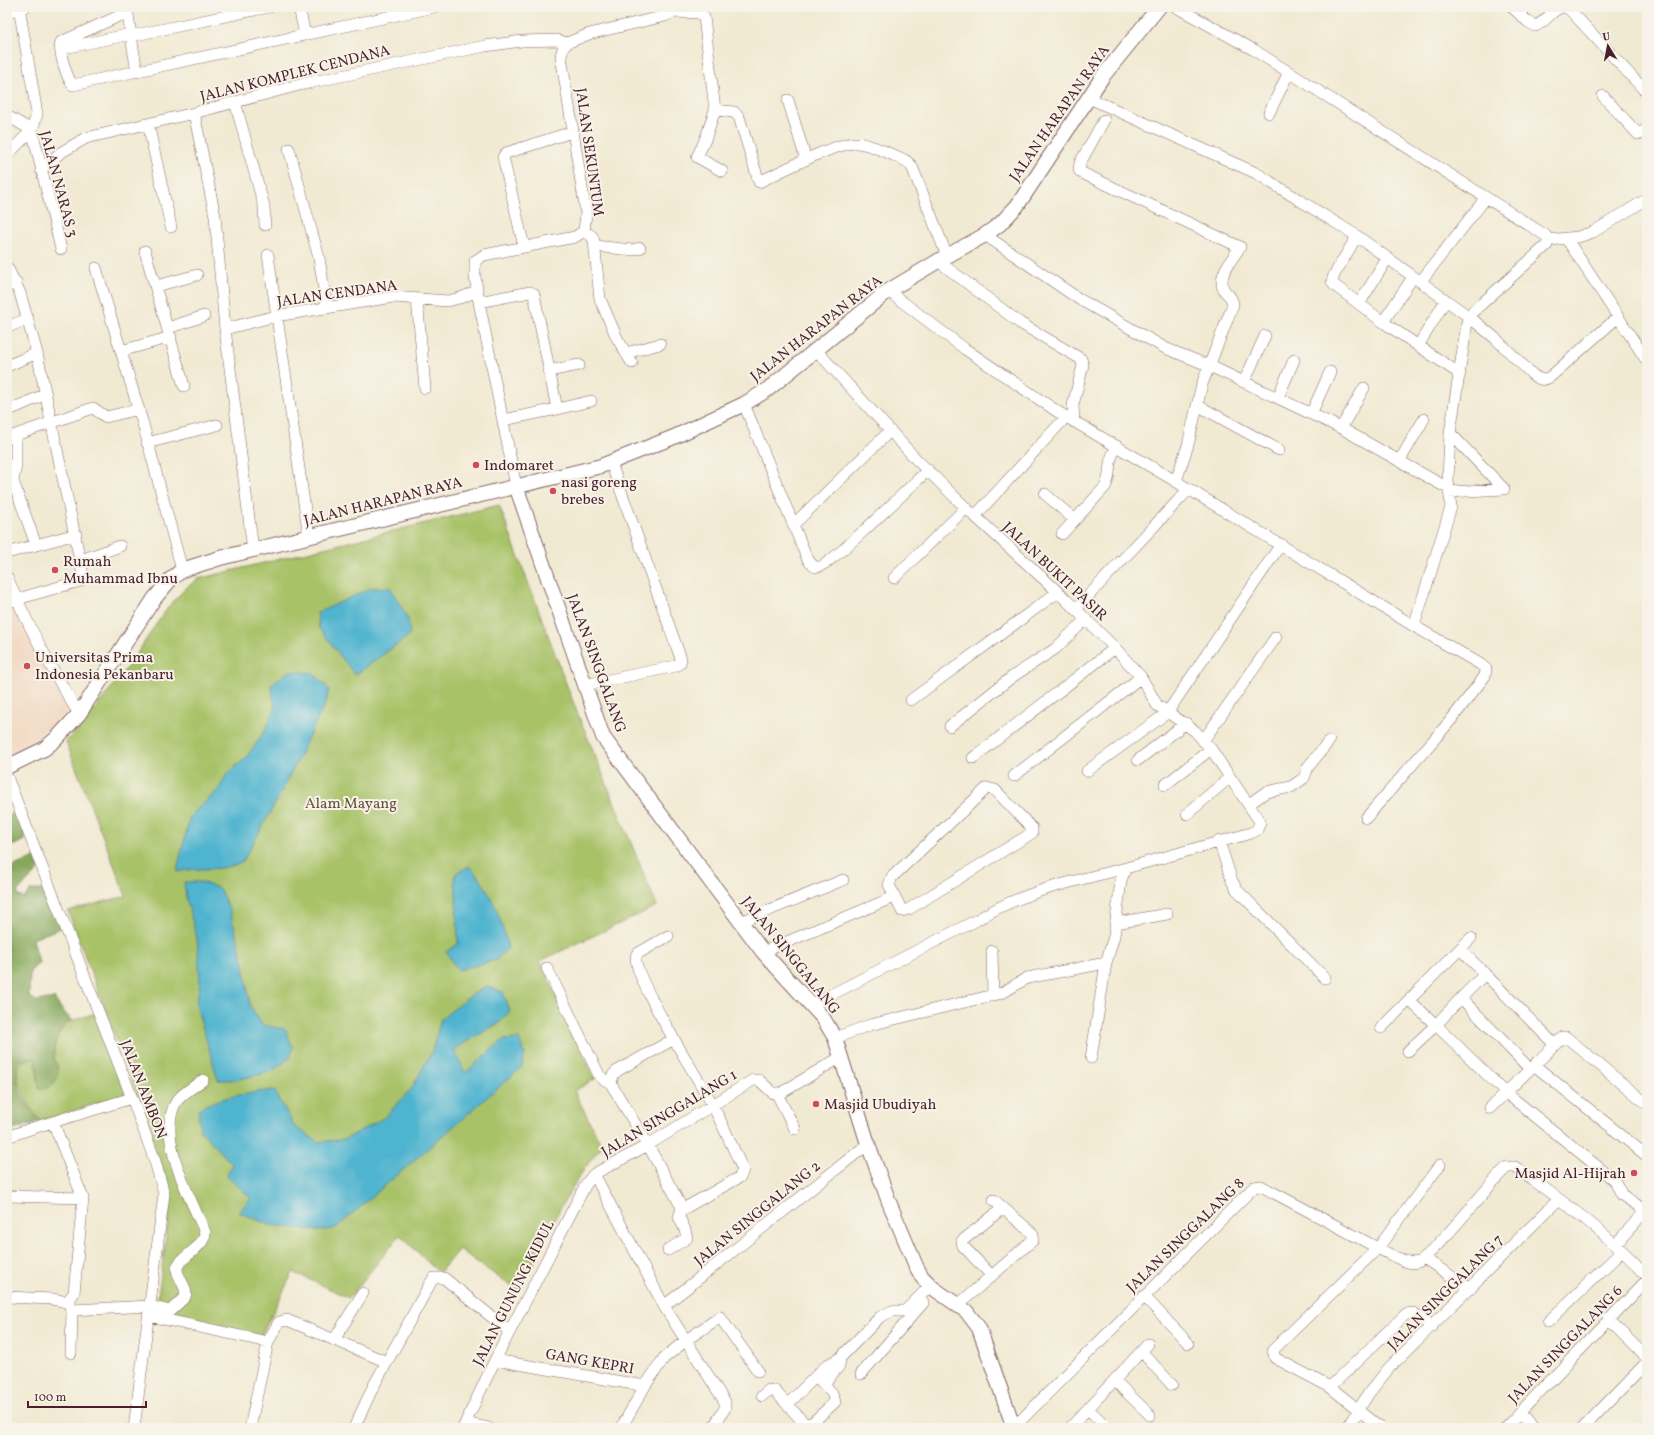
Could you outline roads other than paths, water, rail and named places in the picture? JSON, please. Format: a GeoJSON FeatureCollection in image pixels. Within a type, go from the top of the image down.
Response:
{"type":"FeatureCollection","features":[{"type":"Feature","properties":{"kind":"main road","name":"JALAN HARAPAN RAYA"},"geometry":{"type":"LineString","coordinates":[[7,767],[44,749],[79,714],[154,599],[170,580],[182,570],[253,550],[611,463],[668,440],[744,404],[767,390],[888,291],[985,235],[1000,224],[1017,206],[1103,76],[1159,7]]}},
{"type":"Feature","properties":{"kind":"main road","name":"JALAN SINGGALANG"},"geometry":{"type":"LineString","coordinates":[[516,486],[585,685],[607,743],[763,952],[823,1018],[835,1038],[868,1144],[889,1202],[916,1266],[922,1277],[932,1286],[959,1304],[978,1328],[1014,1428]]}},
{"type":"Feature","properties":{"kind":"street"},"geometry":{"type":"LineString","coordinates":[[60,49],[269,7]]}},
{"type":"Feature","properties":{"kind":"street"},"geometry":{"type":"LineString","coordinates":[[299,7],[305,35]]}},
{"type":"Feature","properties":{"kind":"street"},"geometry":{"type":"LineString","coordinates":[[137,72],[127,9],[61,42],[60,49],[70,80],[76,86],[434,7]]}},
{"type":"Feature","properties":{"kind":"street"},"geometry":{"type":"LineString","coordinates":[[1176,7],[1241,42],[1545,235],[1549,240]]}},
{"type":"Feature","properties":{"kind":"street"},"geometry":{"type":"LineString","coordinates":[[1512,7],[1527,21],[1535,26],[1542,23],[1558,9],[1569,9],[1647,93]]}},
{"type":"Feature","properties":{"kind":"street"},"geometry":{"type":"LineString","coordinates":[[7,12],[21,8],[37,109],[32,130],[7,155]]}},
{"type":"Feature","properties":{"kind":"street"},"geometry":{"type":"LineString","coordinates":[[567,43],[589,34],[665,16],[674,9],[700,13],[704,18],[715,110],[705,140],[697,157],[722,172]]}},
{"type":"Feature","properties":{"kind":"street","name":"JALAN KOMPLEK CENDANA"},"geometry":{"type":"LineString","coordinates":[[41,170],[60,153],[86,138],[194,113],[303,84],[485,46],[529,40],[557,40],[567,43]]}},
{"type":"Feature","properties":{"kind":"street","name":"JALAN SEKUNTUM"},"geometry":{"type":"LineString","coordinates":[[516,486],[478,297],[474,265],[477,259],[484,255],[575,237],[584,231],[586,213],[561,56],[563,48],[567,43]]}},
{"type":"Feature","properties":{"kind":"street"},"geometry":{"type":"LineString","coordinates":[[1269,113],[1289,72]]}},
{"type":"Feature","properties":{"kind":"street"},"geometry":{"type":"LineString","coordinates":[[1603,96],[1634,131],[1645,134]]}},
{"type":"Feature","properties":{"kind":"street"},"geometry":{"type":"LineString","coordinates":[[1089,98],[1256,173],[1357,236],[1468,316],[1495,338],[1540,380],[1550,377],[1618,317]]}},
{"type":"Feature","properties":{"kind":"street"},"geometry":{"type":"LineString","coordinates":[[788,100],[806,160]]}},
{"type":"Feature","properties":{"kind":"street"},"geometry":{"type":"LineString","coordinates":[[235,102],[264,206],[265,226]]}},
{"type":"Feature","properties":{"kind":"street"},"geometry":{"type":"LineString","coordinates":[[715,110],[734,112],[739,117],[759,182],[806,160],[848,144],[857,143],[877,148],[908,161],[913,169],[943,258],[1020,323],[1081,358],[1082,365],[1070,419],[975,516]]}},
{"type":"Feature","properties":{"kind":"street"},"geometry":{"type":"LineString","coordinates":[[194,113],[215,216],[225,328],[253,550]]}},
{"type":"Feature","properties":{"kind":"street","name":"JALAN NARAS 3"},"geometry":{"type":"LineString","coordinates":[[7,116],[32,130],[61,249]]}},
{"type":"Feature","properties":{"kind":"street"},"geometry":{"type":"LineString","coordinates":[[1104,120],[1080,163],[1079,170],[1082,173],[1240,247],[1221,281],[1224,290],[1233,301],[1233,305],[1202,384],[1188,445],[1176,481]]}},
{"type":"Feature","properties":{"kind":"street"},"geometry":{"type":"LineString","coordinates":[[148,124],[171,227]]}},
{"type":"Feature","properties":{"kind":"street"},"geometry":{"type":"LineString","coordinates":[[524,247],[503,156],[572,132]]}},
{"type":"Feature","properties":{"kind":"street"},"geometry":{"type":"LineString","coordinates":[[289,149],[319,258],[328,308]]}},
{"type":"Feature","properties":{"kind":"street"},"geometry":{"type":"LineString","coordinates":[[1383,322],[1485,198]]}},
{"type":"Feature","properties":{"kind":"street"},"geometry":{"type":"LineString","coordinates":[[1549,240],[1578,237],[1593,232],[1647,199]]}},
{"type":"Feature","properties":{"kind":"street"},"geometry":{"type":"LineString","coordinates":[[584,231],[592,236],[595,246],[600,299],[603,309],[629,358],[660,344]]}},
{"type":"Feature","properties":{"kind":"street"},"geometry":{"type":"LineString","coordinates":[[985,235],[1079,299],[1164,348],[1210,366],[1278,397],[1341,428],[1444,483],[1450,492],[1451,507],[1414,626]]}},
{"type":"Feature","properties":{"kind":"street"},"geometry":{"type":"LineString","coordinates":[[1357,236],[1334,275],[1332,282],[1334,286],[1383,322],[1460,374]]}},
{"type":"Feature","properties":{"kind":"street"},"geometry":{"type":"LineString","coordinates":[[1566,238],[1647,361]]}},
{"type":"Feature","properties":{"kind":"street"},"geometry":{"type":"LineString","coordinates":[[1444,483],[1468,316],[1547,245],[1549,240]]}},
{"type":"Feature","properties":{"kind":"street"},"geometry":{"type":"LineString","coordinates":[[595,246],[632,250],[640,248]]}},
{"type":"Feature","properties":{"kind":"street"},"geometry":{"type":"LineString","coordinates":[[145,251],[184,386]]}},
{"type":"Feature","properties":{"kind":"street"},"geometry":{"type":"LineString","coordinates":[[268,255],[309,537]]}},
{"type":"Feature","properties":{"kind":"street"},"geometry":{"type":"LineString","coordinates":[[1359,304],[1387,259]]}},
{"type":"Feature","properties":{"kind":"street"},"geometry":{"type":"LineString","coordinates":[[7,266],[11,284],[28,319],[37,353],[76,534],[83,575],[80,581],[12,600]]}},
{"type":"Feature","properties":{"kind":"street"},"geometry":{"type":"LineString","coordinates":[[96,268],[139,410],[182,570]]}},
{"type":"Feature","properties":{"kind":"street"},"geometry":{"type":"LineString","coordinates":[[156,286],[197,275]]}},
{"type":"Feature","properties":{"kind":"street"},"geometry":{"type":"LineString","coordinates":[[888,291],[965,349],[1070,419],[1281,544],[1486,669],[1485,676],[1451,720],[1366,818]]}},
{"type":"Feature","properties":{"kind":"street","name":"JALAN CENDANA"},"geometry":{"type":"LineString","coordinates":[[225,328],[276,316],[393,297],[448,301],[463,297],[530,292],[533,293],[549,371]]}},
{"type":"Feature","properties":{"kind":"street"},"geometry":{"type":"LineString","coordinates":[[417,299],[425,388]]}},
{"type":"Feature","properties":{"kind":"street"},"geometry":{"type":"LineString","coordinates":[[1418,346],[1446,300]]}},
{"type":"Feature","properties":{"kind":"street"},"geometry":{"type":"LineString","coordinates":[[121,351],[169,333],[204,316]]}},
{"type":"Feature","properties":{"kind":"street"},"geometry":{"type":"LineString","coordinates":[[7,327],[28,319]]}},
{"type":"Feature","properties":{"kind":"street"},"geometry":{"type":"LineString","coordinates":[[1244,382],[1265,336]]}},
{"type":"Feature","properties":{"kind":"street","name":"JALAN BUKIT PASIR"},"geometry":{"type":"LineString","coordinates":[[816,350],[890,431],[966,508],[1058,592],[1115,648],[1141,677],[1157,705],[1167,713],[1186,723],[1211,749],[1229,778],[1249,804],[1260,822],[1257,830],[1219,841]]}},
{"type":"Feature","properties":{"kind":"street"},"geometry":{"type":"LineString","coordinates":[[7,366],[37,353]]}},
{"type":"Feature","properties":{"kind":"street"},"geometry":{"type":"LineString","coordinates":[[1278,397],[1294,360]]}},
{"type":"Feature","properties":{"kind":"street"},"geometry":{"type":"LineString","coordinates":[[556,409],[549,371],[579,366]]}},
{"type":"Feature","properties":{"kind":"street"},"geometry":{"type":"LineString","coordinates":[[1311,414],[1330,372]]}},
{"type":"Feature","properties":{"kind":"street"},"geometry":{"type":"LineString","coordinates":[[1341,428],[1364,388]]}},
{"type":"Feature","properties":{"kind":"street"},"geometry":{"type":"LineString","coordinates":[[7,411],[46,394]]}},
{"type":"Feature","properties":{"kind":"street"},"geometry":{"type":"LineString","coordinates":[[503,420],[591,401]]}},
{"type":"Feature","properties":{"kind":"street"},"geometry":{"type":"LineString","coordinates":[[744,404],[793,525],[812,565],[821,567],[852,542],[928,470]]}},
{"type":"Feature","properties":{"kind":"street"},"geometry":{"type":"LineString","coordinates":[[1197,405],[1279,450]]}},
{"type":"Feature","properties":{"kind":"street"},"geometry":{"type":"LineString","coordinates":[[13,480],[16,466],[11,436],[93,408],[106,416],[139,410]]}},
{"type":"Feature","properties":{"kind":"street"},"geometry":{"type":"LineString","coordinates":[[1400,460],[1424,420]]}},
{"type":"Feature","properties":{"kind":"street"},"geometry":{"type":"LineString","coordinates":[[147,443],[217,425]]}},
{"type":"Feature","properties":{"kind":"street"},"geometry":{"type":"LineString","coordinates":[[793,525],[890,431]]}},
{"type":"Feature","properties":{"kind":"street"},"geometry":{"type":"LineString","coordinates":[[1450,433],[1504,489],[1450,492]]}},
{"type":"Feature","properties":{"kind":"street"},"geometry":{"type":"LineString","coordinates":[[1062,534],[1105,488],[1108,483],[1110,458],[1117,446]]}},
{"type":"Feature","properties":{"kind":"street"},"geometry":{"type":"LineString","coordinates":[[585,685],[676,666],[680,663],[681,659],[611,463]]}},
{"type":"Feature","properties":{"kind":"street"},"geometry":{"type":"LineString","coordinates":[[7,464],[36,546]]}},
{"type":"Feature","properties":{"kind":"street"},"geometry":{"type":"LineString","coordinates":[[1076,609],[1189,489]]}},
{"type":"Feature","properties":{"kind":"street"},"geometry":{"type":"LineString","coordinates":[[1045,494],[1075,520]]}},
{"type":"Feature","properties":{"kind":"street"},"geometry":{"type":"LineString","coordinates":[[894,578],[966,508]]}},
{"type":"Feature","properties":{"kind":"street"},"geometry":{"type":"LineString","coordinates":[[7,553],[76,534]]}},
{"type":"Feature","properties":{"kind":"street"},"geometry":{"type":"LineString","coordinates":[[1086,770],[1167,713],[1281,544]]}},
{"type":"Feature","properties":{"kind":"street"},"geometry":{"type":"LineString","coordinates":[[81,560],[120,546]]}},
{"type":"Feature","properties":{"kind":"street"},"geometry":{"type":"LineString","coordinates":[[7,577],[12,600],[79,714]]}},
{"type":"Feature","properties":{"kind":"street"},"geometry":{"type":"LineString","coordinates":[[911,700],[1058,592]]}},
{"type":"Feature","properties":{"kind":"street"},"geometry":{"type":"LineString","coordinates":[[950,726],[1012,677],[1055,649],[1085,620]]}},
{"type":"Feature","properties":{"kind":"street"},"geometry":{"type":"LineString","coordinates":[[1203,741],[1276,637]]}},
{"type":"Feature","properties":{"kind":"street"},"geometry":{"type":"LineString","coordinates":[[973,758],[1115,648]]}},
{"type":"Feature","properties":{"kind":"street"},"geometry":{"type":"LineString","coordinates":[[1014,776],[1141,677]]}},
{"type":"Feature","properties":{"kind":"street"},"geometry":{"type":"LineString","coordinates":[[1138,760],[1186,723]]}},
{"type":"Feature","properties":{"kind":"street"},"geometry":{"type":"LineString","coordinates":[[1249,804],[1266,792],[1291,787],[1304,778],[1308,767],[1329,741]]}},
{"type":"Feature","properties":{"kind":"street"},"geometry":{"type":"LineString","coordinates":[[1165,785],[1211,749]]}},
{"type":"Feature","properties":{"kind":"street","name":"JALAN AMBON"},"geometry":{"type":"LineString","coordinates":[[7,777],[132,1098],[155,1161],[164,1194],[134,1428]]}},
{"type":"Feature","properties":{"kind":"street"},"geometry":{"type":"LineString","coordinates":[[1187,814],[1229,778]]}},
{"type":"Feature","properties":{"kind":"street"},"geometry":{"type":"LineString","coordinates":[[987,788],[995,790],[1033,830],[1030,835],[909,909],[902,911],[894,897],[889,885],[892,877],[987,788]]}},
{"type":"Feature","properties":{"kind":"street"},"geometry":{"type":"LineString","coordinates":[[811,1005],[977,920],[998,907],[1027,895],[1219,841],[1232,881],[1237,890],[1325,978]]}},
{"type":"Feature","properties":{"kind":"street"},"geometry":{"type":"LineString","coordinates":[[1091,1058],[1106,962],[1114,936],[1121,880],[1126,868]]}},
{"type":"Feature","properties":{"kind":"street"},"geometry":{"type":"LineString","coordinates":[[740,922],[844,880]]}},
{"type":"Feature","properties":{"kind":"street"},"geometry":{"type":"LineString","coordinates":[[763,952],[894,897]]}},
{"type":"Feature","properties":{"kind":"street"},"geometry":{"type":"LineString","coordinates":[[1116,923],[1167,914]]}},
{"type":"Feature","properties":{"kind":"street"},"geometry":{"type":"LineString","coordinates":[[668,936],[637,954],[635,958],[648,994],[712,1104],[743,1170],[742,1174],[685,1208],[682,1208]]}},
{"type":"Feature","properties":{"kind":"street"},"geometry":{"type":"LineString","coordinates":[[1381,1028],[1471,938]]}},
{"type":"Feature","properties":{"kind":"street"},"geometry":{"type":"LineString","coordinates":[[1460,949],[1554,1044]]}},
{"type":"Feature","properties":{"kind":"street"},"geometry":{"type":"LineString","coordinates":[[992,951],[992,996]]}},
{"type":"Feature","properties":{"kind":"street"},"geometry":{"type":"LineString","coordinates":[[835,1038],[870,1025],[1002,993],[1027,978],[1106,962]]}},
{"type":"Feature","properties":{"kind":"street"},"geometry":{"type":"LineString","coordinates":[[547,968],[599,1075],[604,1080],[611,1080]]}},
{"type":"Feature","properties":{"kind":"street"},"geometry":{"type":"LineString","coordinates":[[1408,1051],[1436,1025],[1485,974]]}},
{"type":"Feature","properties":{"kind":"street"},"geometry":{"type":"LineString","coordinates":[[1461,998],[1532,1066],[1647,1156]]}},
{"type":"Feature","properties":{"kind":"street"},"geometry":{"type":"LineString","coordinates":[[1409,1000],[1506,1092],[1614,1180],[1622,1195],[1646,1210],[1619,1248],[1548,1322]]}},
{"type":"Feature","properties":{"kind":"street"},"geometry":{"type":"LineString","coordinates":[[1490,1108],[1560,1038],[1566,1037],[1647,1104]]}},
{"type":"Feature","properties":{"kind":"street"},"geometry":{"type":"LineString","coordinates":[[668,1250],[687,1238],[679,1217],[682,1208],[648,1145],[611,1084],[611,1080],[617,1071],[674,1039]]}},
{"type":"Feature","properties":{"kind":"street"},"geometry":{"type":"LineString","coordinates":[[795,1129],[777,1094],[841,1058]]}},
{"type":"Feature","properties":{"kind":"street","name":"JALAN SINGGALANG 1"},"geometry":{"type":"LineString","coordinates":[[594,1174],[648,1145],[712,1104],[756,1079],[777,1094]]}},
{"type":"Feature","properties":{"kind":"street"},"geometry":{"type":"LineString","coordinates":[[7,1298],[52,1299],[70,1306],[170,1311],[186,1296],[186,1290],[180,1279],[177,1267],[184,1257],[198,1247],[205,1235],[175,1162],[170,1132],[171,1116],[175,1103],[203,1080]]}},
{"type":"Feature","properties":{"kind":"street"},"geometry":{"type":"LineString","coordinates":[[7,1137],[132,1098]]}},
{"type":"Feature","properties":{"kind":"street"},"geometry":{"type":"LineString","coordinates":[[53,1122],[83,1198],[74,1293],[70,1306],[71,1354]]}},
{"type":"Feature","properties":{"kind":"street","name":"JALAN SINGGALANG 2"},"geometry":{"type":"LineString","coordinates":[[664,1306],[868,1144]]}},
{"type":"Feature","properties":{"kind":"street"},"geometry":{"type":"LineString","coordinates":[[1381,1428],[1330,1387],[1275,1358],[1273,1350],[1378,1248],[1440,1165]]}},
{"type":"Feature","properties":{"kind":"street"},"geometry":{"type":"LineString","coordinates":[[1470,1289],[1424,1258],[1507,1167],[1515,1167],[1559,1199],[1619,1248],[1647,1276]]}},
{"type":"Feature","properties":{"kind":"street"},"geometry":{"type":"LineString","coordinates":[[594,1174],[664,1306],[723,1399],[725,1406],[713,1428]]}},
{"type":"Feature","properties":{"kind":"street","name":"JALAN GUNUNG KIDUL"},"geometry":{"type":"LineString","coordinates":[[464,1425],[495,1360],[586,1184],[594,1174]]}},
{"type":"Feature","properties":{"kind":"street","name":"JALAN SINGGALANG 8"},"geometry":{"type":"LineString","coordinates":[[1014,1428],[1254,1187],[1261,1186],[1378,1248],[1408,1262],[1419,1262],[1424,1258]]}},
{"type":"Feature","properties":{"kind":"street"},"geometry":{"type":"LineString","coordinates":[[7,1196],[83,1198]]}},
{"type":"Feature","properties":{"kind":"street","name":"JALAN SINGGALANG 7"},"geometry":{"type":"LineString","coordinates":[[1347,1428],[1370,1393],[1389,1368],[1432,1327],[1559,1199]]}},
{"type":"Feature","properties":{"kind":"street"},"geometry":{"type":"LineString","coordinates":[[959,1304],[1033,1240],[1033,1234],[994,1200]]}},
{"type":"Feature","properties":{"kind":"street"},"geometry":{"type":"LineString","coordinates":[[991,1275],[964,1246],[962,1241],[1003,1208]]}},
{"type":"Feature","properties":{"kind":"street"},"geometry":{"type":"LineString","coordinates":[[354,1428],[387,1362],[430,1282],[434,1278],[444,1278],[510,1331]]}},
{"type":"Feature","properties":{"kind":"street","name":"JALAN SINGGALANG 6"},"geometry":{"type":"LineString","coordinates":[[1505,1428],[1647,1280]]}},
{"type":"Feature","properties":{"kind":"street"},"geometry":{"type":"LineString","coordinates":[[788,1404],[839,1366],[840,1358],[880,1317],[892,1311],[906,1311],[932,1286]]}},
{"type":"Feature","properties":{"kind":"street"},"geometry":{"type":"LineString","coordinates":[[861,1374],[926,1300],[932,1286]]}},
{"type":"Feature","properties":{"kind":"street"},"geometry":{"type":"LineString","coordinates":[[334,1340],[363,1293]]}},
{"type":"Feature","properties":{"kind":"street"},"geometry":{"type":"LineString","coordinates":[[1144,1296],[1188,1343]]}},
{"type":"Feature","properties":{"kind":"street"},"geometry":{"type":"LineString","coordinates":[[150,1311],[268,1342]]}},
{"type":"Feature","properties":{"kind":"street"},"geometry":{"type":"LineString","coordinates":[[1330,1387],[1406,1314],[1414,1313],[1432,1327]]}},
{"type":"Feature","properties":{"kind":"street","name":"GANG KEPRI"},"geometry":{"type":"LineString","coordinates":[[495,1360],[645,1386],[664,1358],[685,1341],[720,1317],[758,1371]]}},
{"type":"Feature","properties":{"kind":"street"},"geometry":{"type":"LineString","coordinates":[[1608,1319],[1647,1358]]}},
{"type":"Feature","properties":{"kind":"street"},"geometry":{"type":"LineString","coordinates":[[250,1428],[268,1342],[279,1322],[287,1320],[387,1362]]}},
{"type":"Feature","properties":{"kind":"street"},"geometry":{"type":"LineString","coordinates":[[1070,1428],[1145,1348],[1172,1385]]}},
{"type":"Feature","properties":{"kind":"street"},"geometry":{"type":"LineString","coordinates":[[1583,1428],[1647,1362]]}},
{"type":"Feature","properties":{"kind":"street"},"geometry":{"type":"LineString","coordinates":[[762,1396],[769,1390],[773,1390],[788,1404],[804,1423],[812,1424],[835,1402],[832,1393],[820,1380]]}},
{"type":"Feature","properties":{"kind":"street"},"geometry":{"type":"LineString","coordinates":[[1114,1381],[1150,1415]]}},
{"type":"Feature","properties":{"kind":"street"},"geometry":{"type":"LineString","coordinates":[[621,1428],[645,1386]]}},
{"type":"Feature","properties":{"kind":"street"},"geometry":{"type":"LineString","coordinates":[[1088,1409],[1108,1428]]}},
{"type":"Feature","properties":{"kind":"street"},"geometry":{"type":"LineString","coordinates":[[1519,1413],[1534,1428]]}},
{"type":"Feature","properties":{"kind":"street"},"geometry":{"type":"LineString","coordinates":[[464,1425],[489,1428]]}},
{"type":"Feature","properties":{"kind":"water"},"geometry":{"type":"Polygon","coordinates":[[[390,587],[408,619],[410,635],[355,675],[319,628],[317,613],[371,588],[390,587]]]}},
{"type":"Feature","properties":{"kind":"water"},"geometry":{"type":"Polygon","coordinates":[[[290,671],[313,673],[329,689],[321,712],[261,830],[243,861],[228,867],[195,869],[178,872],[178,865],[190,816],[218,790],[227,774],[246,758],[265,731],[275,709],[271,684],[290,671]]]}},
{"type":"Feature","properties":{"kind":"water"},"geometry":{"type":"Polygon","coordinates":[[[469,866],[483,884],[494,904],[502,925],[508,948],[496,960],[458,970],[446,952],[458,944],[455,874],[469,866]]]}},
{"type":"Feature","properties":{"kind":"water"},"geometry":{"type":"Polygon","coordinates":[[[184,882],[201,882],[219,888],[230,911],[243,959],[250,1005],[262,1025],[285,1029],[293,1047],[290,1058],[272,1071],[237,1080],[218,1080],[196,1005],[200,983],[197,938],[186,898],[184,882]]]}},
{"type":"Feature","properties":{"kind":"water"},"geometry":{"type":"Polygon","coordinates":[[[486,986],[503,992],[510,1011],[499,1023],[454,1049],[465,1073],[503,1040],[519,1039],[525,1054],[522,1067],[336,1228],[322,1231],[270,1225],[239,1212],[251,1198],[227,1176],[232,1164],[200,1130],[198,1109],[226,1098],[274,1090],[295,1127],[318,1142],[346,1139],[385,1117],[412,1088],[432,1051],[441,1019],[486,986]]]}},
{"type":"Feature","properties":{"kind":"place","name":"Indomaret"},"geometry":{"type":"Point","coordinates":[476,465]}},
{"type":"Feature","properties":{"kind":"place","name":"nasi goreng brebes"},"geometry":{"type":"Point","coordinates":[553,491]}},
{"type":"Feature","properties":{"kind":"place","name":"Rumah Muhammad Ibnu"},"geometry":{"type":"Point","coordinates":[55,570]}},
{"type":"Feature","properties":{"kind":"place","name":"Universitas Prima Indonesia Pekanbaru"},"geometry":{"type":"Point","coordinates":[27,666]}},
{"type":"Feature","properties":{"kind":"place","name":"Masjid Ubudiyah"},"geometry":{"type":"Point","coordinates":[816,1104]}},
{"type":"Feature","properties":{"kind":"place","name":"Masjid Al-Hijrah"},"geometry":{"type":"Point","coordinates":[1634,1173]}},
{"type":"Feature","properties":{"kind":"park label","name":"Alam Mayang"},"geometry":{"type":"Point","coordinates":[351,803]}}]}
